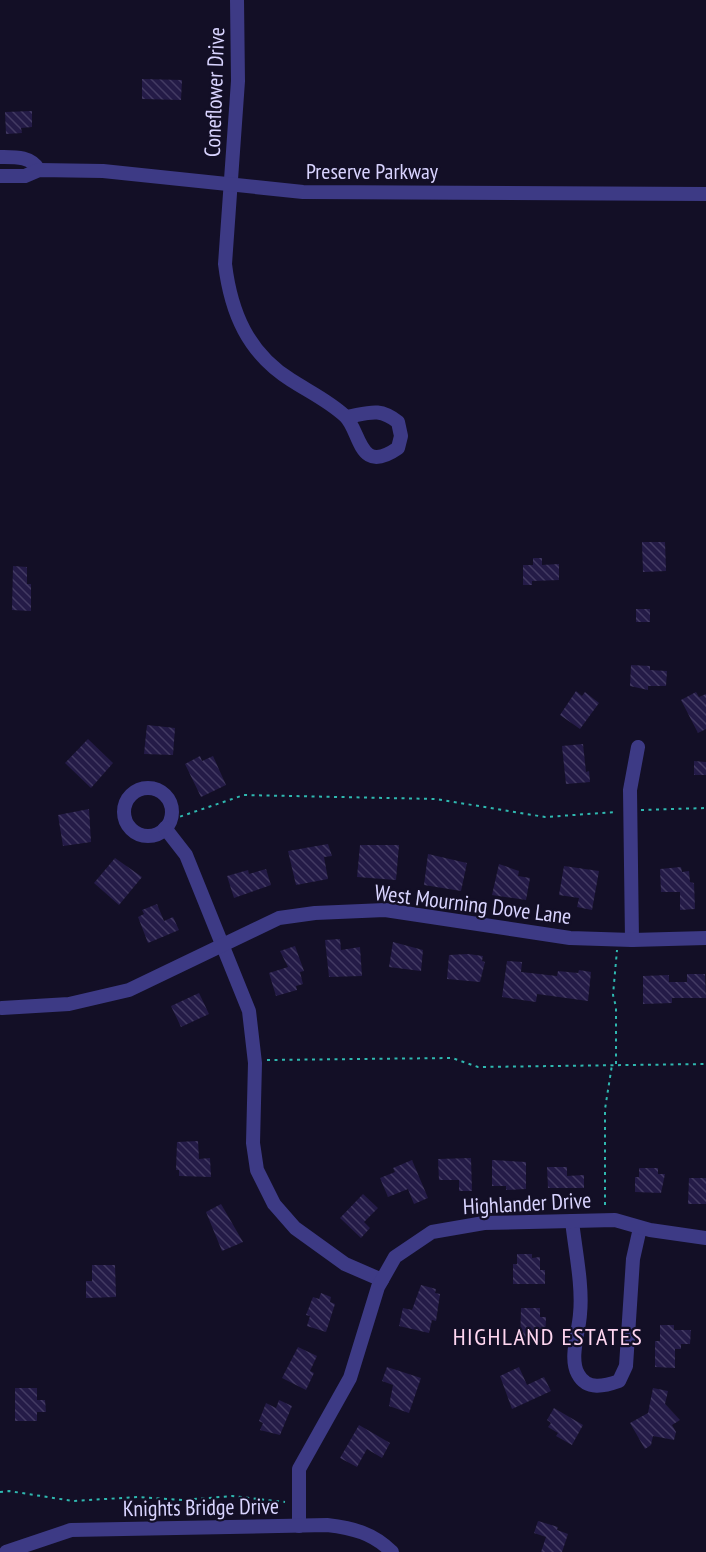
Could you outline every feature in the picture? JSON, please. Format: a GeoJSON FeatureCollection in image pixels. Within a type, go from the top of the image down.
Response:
{"type":"FeatureCollection","features":[{"type":"Feature","properties":{"kind":"street","name":"Coneflower Drive"},"geometry":{"type":"LineString","coordinates":[[237,0],[238,81],[225,264],[228,292],[242,329],[260,356],[347,417]]}},
{"type":"Feature","properties":{"kind":"street","name":"Preserve Parkway"},"geometry":{"type":"LineString","coordinates":[[0,157],[29,160],[34,162],[39,170]]}},
{"type":"Feature","properties":{"kind":"street","name":"Preserve Parkway"},"geometry":{"type":"LineString","coordinates":[[0,176],[25,176],[39,170],[103,171],[303,192],[706,194]]}},
{"type":"Feature","properties":{"kind":"street"},"geometry":{"type":"LineString","coordinates":[[632,940],[630,790],[638,747]]}},
{"type":"Feature","properties":{"kind":"street"},"geometry":{"type":"LineString","coordinates":[[168,823],[186,855],[249,1011],[255,1060],[253,1143],[257,1170],[274,1204],[295,1228],[345,1264],[382,1280]]}},
{"type":"Feature","properties":{"kind":"street","name":"West Mourning Dove Lane"},"geometry":{"type":"LineString","coordinates":[[0,1008],[69,1004],[129,990],[279,918],[385,910],[570,938],[632,940],[706,938]]}},
{"type":"Feature","properties":{"kind":"street","name":"Highlander Drive"},"geometry":{"type":"LineString","coordinates":[[299,1526],[298,1469],[350,1378],[382,1280],[395,1257],[432,1232],[484,1223],[615,1220],[640,1227],[706,1238]]}},
{"type":"Feature","properties":{"kind":"street"},"geometry":{"type":"LineString","coordinates":[[572,1221],[581,1311],[575,1358],[577,1373],[585,1382],[602,1387],[619,1381],[626,1366],[633,1259],[640,1227]]}},
{"type":"Feature","properties":{"kind":"street","name":"Knights Bridge Drive"},"geometry":{"type":"LineString","coordinates":[[6,1552],[71,1530],[299,1526],[351,1528],[379,1539],[392,1552]]}},
{"type":"Feature","properties":{"kind":"path"},"geometry":{"type":"LineString","coordinates":[[168,823],[244,795],[436,799],[545,817],[706,808]]}},
{"type":"Feature","properties":{"kind":"path"},"geometry":{"type":"LineString","coordinates":[[605,1205],[605,1109],[614,1064],[616,1007],[613,995],[617,940]]}},
{"type":"Feature","properties":{"kind":"path"},"geometry":{"type":"LineString","coordinates":[[255,1060],[452,1058],[478,1067],[706,1064]]}},
{"type":"Feature","properties":{"kind":"path"},"geometry":{"type":"LineString","coordinates":[[0,1492],[9,1491],[73,1501],[138,1497],[183,1500],[232,1496],[285,1502]]}},
{"type":"Feature","properties":{"kind":"building"},"geometry":{"type":"Polygon","coordinates":[[[142,79],[182,80],[181,100],[142,99],[142,79]]]}},
{"type":"Feature","properties":{"kind":"building"},"geometry":{"type":"Polygon","coordinates":[[[32,111],[32,127],[21,128],[22,133],[6,134],[5,112],[32,111]]]}},
{"type":"Feature","properties":{"kind":"building"},"geometry":{"type":"Polygon","coordinates":[[[642,542],[665,542],[666,571],[643,572],[642,542]]]}},
{"type":"Feature","properties":{"kind":"building"},"geometry":{"type":"Polygon","coordinates":[[[533,558],[542,558],[542,565],[559,564],[559,580],[532,581],[532,585],[523,585],[523,565],[533,565],[533,558]]]}},
{"type":"Feature","properties":{"kind":"building"},"geometry":{"type":"Polygon","coordinates":[[[13,566],[27,567],[27,584],[31,584],[31,611],[12,610],[13,566]]]}},
{"type":"Feature","properties":{"kind":"building"},"geometry":{"type":"Polygon","coordinates":[[[636,609],[650,609],[650,622],[636,622],[636,609]]]}},
{"type":"Feature","properties":{"kind":"building"},"geometry":{"type":"Polygon","coordinates":[[[631,665],[650,666],[650,670],[667,671],[666,686],[648,686],[648,690],[630,686],[631,665]]]}},
{"type":"Feature","properties":{"kind":"building"},"geometry":{"type":"Polygon","coordinates":[[[576,691],[582,696],[585,692],[599,703],[580,729],[560,715],[576,691]]]}},
{"type":"Feature","properties":{"kind":"building"},"geometry":{"type":"Polygon","coordinates":[[[696,692],[699,697],[706,694],[706,729],[698,733],[681,700],[696,692]]]}},
{"type":"Feature","properties":{"kind":"building"},"geometry":{"type":"Polygon","coordinates":[[[147,725],[175,728],[173,755],[144,754],[147,725]]]}},
{"type":"Feature","properties":{"kind":"building"},"geometry":{"type":"Polygon","coordinates":[[[88,739],[113,763],[91,788],[65,763],[88,739]]]}},
{"type":"Feature","properties":{"kind":"building"},"geometry":{"type":"Polygon","coordinates":[[[583,744],[586,772],[589,771],[590,782],[566,784],[562,746],[583,744]]]}},
{"type":"Feature","properties":{"kind":"building"},"geometry":{"type":"Polygon","coordinates":[[[200,756],[202,761],[213,756],[226,785],[201,797],[185,764],[200,756]]]}},
{"type":"Feature","properties":{"kind":"building"},"geometry":{"type":"Polygon","coordinates":[[[694,761],[706,762],[706,775],[694,775],[694,761]]]}},
{"type":"Feature","properties":{"kind":"building"},"geometry":{"type":"Polygon","coordinates":[[[89,809],[91,842],[63,846],[58,815],[89,809]]]}},
{"type":"Feature","properties":{"kind":"building"},"geometry":{"type":"Polygon","coordinates":[[[328,844],[332,856],[324,857],[328,879],[296,885],[288,851],[328,844]]]}},
{"type":"Feature","properties":{"kind":"building"},"geometry":{"type":"Polygon","coordinates":[[[360,845],[399,845],[396,880],[357,877],[360,845]]]}},
{"type":"Feature","properties":{"kind":"building"},"geometry":{"type":"Polygon","coordinates":[[[428,854],[467,863],[461,891],[424,885],[428,854]]]}},
{"type":"Feature","properties":{"kind":"building"},"geometry":{"type":"Polygon","coordinates":[[[115,858],[142,877],[119,905],[94,883],[115,858]]]}},
{"type":"Feature","properties":{"kind":"building"},"geometry":{"type":"Polygon","coordinates":[[[499,864],[519,871],[518,876],[530,878],[526,900],[492,895],[499,864]]]}},
{"type":"Feature","properties":{"kind":"building"},"geometry":{"type":"Polygon","coordinates":[[[564,866],[599,871],[592,910],[577,907],[579,898],[559,895],[564,866]]]}},
{"type":"Feature","properties":{"kind":"building"},"geometry":{"type":"Polygon","coordinates":[[[681,867],[682,872],[689,871],[690,882],[694,883],[695,909],[680,910],[680,892],[661,892],[660,869],[681,867]]]}},
{"type":"Feature","properties":{"kind":"building"},"geometry":{"type":"Polygon","coordinates":[[[266,869],[271,885],[234,898],[227,876],[248,870],[249,874],[266,869]]]}},
{"type":"Feature","properties":{"kind":"building"},"geometry":{"type":"Polygon","coordinates":[[[157,904],[164,921],[173,917],[179,930],[148,943],[138,917],[144,914],[142,910],[157,904]]]}},
{"type":"Feature","properties":{"kind":"building"},"geometry":{"type":"Polygon","coordinates":[[[340,939],[341,950],[360,947],[362,976],[329,977],[325,940],[340,939]]]}},
{"type":"Feature","properties":{"kind":"building"},"geometry":{"type":"Polygon","coordinates":[[[393,942],[423,950],[421,971],[389,967],[393,942]]]}},
{"type":"Feature","properties":{"kind":"building"},"geometry":{"type":"Polygon","coordinates":[[[295,946],[304,971],[300,972],[303,984],[296,986],[297,990],[276,996],[269,973],[288,967],[280,951],[295,946]]]}},
{"type":"Feature","properties":{"kind":"building"},"geometry":{"type":"Polygon","coordinates":[[[449,955],[483,956],[482,961],[485,962],[480,982],[447,979],[449,955]]]}},
{"type":"Feature","properties":{"kind":"building"},"geometry":{"type":"Polygon","coordinates":[[[507,961],[522,962],[521,972],[557,976],[558,971],[591,972],[588,1001],[537,994],[536,1002],[502,997],[507,961]]]}},
{"type":"Feature","properties":{"kind":"building"},"geometry":{"type":"Polygon","coordinates":[[[687,974],[705,974],[706,998],[672,998],[672,1003],[643,1004],[643,976],[669,975],[669,982],[687,982],[687,974]]]}},
{"type":"Feature","properties":{"kind":"building"},"geometry":{"type":"Polygon","coordinates":[[[199,993],[209,1014],[181,1027],[171,1006],[199,993]]]}},
{"type":"Feature","properties":{"kind":"building"},"geometry":{"type":"Polygon","coordinates":[[[198,1141],[199,1159],[210,1158],[211,1177],[179,1176],[179,1170],[176,1170],[177,1142],[198,1141]]]}},
{"type":"Feature","properties":{"kind":"building"},"geometry":{"type":"Polygon","coordinates":[[[471,1158],[472,1191],[459,1191],[459,1180],[439,1180],[438,1159],[471,1158]]]}},
{"type":"Feature","properties":{"kind":"building"},"geometry":{"type":"Polygon","coordinates":[[[412,1160],[428,1198],[414,1204],[408,1189],[388,1197],[380,1178],[395,1172],[393,1168],[412,1160]]]}},
{"type":"Feature","properties":{"kind":"building"},"geometry":{"type":"Polygon","coordinates":[[[492,1160],[526,1162],[526,1189],[506,1190],[506,1186],[492,1186],[492,1160]]]}},
{"type":"Feature","properties":{"kind":"building"},"geometry":{"type":"Polygon","coordinates":[[[547,1167],[567,1167],[567,1176],[584,1175],[584,1188],[548,1188],[547,1167]]]}},
{"type":"Feature","properties":{"kind":"building"},"geometry":{"type":"Polygon","coordinates":[[[639,1168],[658,1168],[658,1174],[665,1174],[661,1193],[635,1192],[635,1177],[639,1177],[639,1168]]]}},
{"type":"Feature","properties":{"kind":"building"},"geometry":{"type":"Polygon","coordinates":[[[689,1178],[706,1178],[706,1204],[688,1204],[689,1178]]]}},
{"type":"Feature","properties":{"kind":"building"},"geometry":{"type":"Polygon","coordinates":[[[363,1194],[378,1208],[364,1222],[370,1228],[361,1238],[340,1218],[363,1194]]]}},
{"type":"Feature","properties":{"kind":"building"},"geometry":{"type":"Polygon","coordinates":[[[221,1204],[243,1242],[222,1251],[206,1212],[221,1204]]]}},
{"type":"Feature","properties":{"kind":"building"},"geometry":{"type":"Polygon","coordinates":[[[517,1254],[532,1254],[532,1258],[540,1257],[540,1270],[545,1270],[545,1284],[513,1284],[513,1264],[517,1264],[517,1254]]]}},
{"type":"Feature","properties":{"kind":"building"},"geometry":{"type":"Polygon","coordinates":[[[92,1265],[115,1265],[116,1297],[86,1298],[86,1281],[92,1281],[92,1265]]]}},
{"type":"Feature","properties":{"kind":"building"},"geometry":{"type":"Polygon","coordinates":[[[421,1285],[436,1289],[435,1293],[440,1294],[436,1321],[432,1320],[429,1333],[399,1326],[403,1308],[412,1310],[421,1285]]]}},
{"type":"Feature","properties":{"kind":"building"},"geometry":{"type":"Polygon","coordinates":[[[321,1293],[331,1297],[330,1302],[335,1304],[326,1332],[307,1326],[310,1316],[306,1315],[313,1297],[319,1299],[321,1293]]]}},
{"type":"Feature","properties":{"kind":"building"},"geometry":{"type":"Polygon","coordinates":[[[521,1308],[540,1308],[540,1317],[546,1317],[545,1342],[520,1342],[521,1308]]]}},
{"type":"Feature","properties":{"kind":"building"},"geometry":{"type":"Polygon","coordinates":[[[660,1325],[674,1325],[674,1330],[691,1330],[690,1344],[681,1344],[681,1349],[675,1349],[675,1368],[655,1367],[655,1341],[660,1341],[660,1325]]]}},
{"type":"Feature","properties":{"kind":"building"},"geometry":{"type":"Polygon","coordinates":[[[298,1347],[317,1356],[310,1371],[314,1373],[306,1390],[282,1378],[298,1347]]]}},
{"type":"Feature","properties":{"kind":"building"},"geometry":{"type":"Polygon","coordinates":[[[387,1367],[421,1378],[409,1413],[389,1406],[393,1385],[382,1381],[387,1367]]]}},
{"type":"Feature","properties":{"kind":"building"},"geometry":{"type":"Polygon","coordinates":[[[519,1367],[527,1385],[544,1377],[551,1391],[512,1409],[500,1376],[519,1367]]]}},
{"type":"Feature","properties":{"kind":"building"},"geometry":{"type":"Polygon","coordinates":[[[15,1388],[37,1388],[37,1400],[45,1400],[46,1412],[37,1412],[37,1421],[15,1421],[15,1388]]]}},
{"type":"Feature","properties":{"kind":"building"},"geometry":{"type":"Polygon","coordinates":[[[653,1388],[668,1391],[665,1404],[680,1420],[672,1425],[676,1432],[674,1440],[653,1436],[651,1445],[645,1449],[630,1423],[648,1413],[653,1388]]]}},
{"type":"Feature","properties":{"kind":"building"},"geometry":{"type":"Polygon","coordinates":[[[279,1400],[292,1406],[280,1435],[260,1430],[263,1423],[259,1421],[266,1403],[276,1408],[279,1400]]]}},
{"type":"Feature","properties":{"kind":"building"},"geometry":{"type":"Polygon","coordinates":[[[554,1408],[583,1425],[572,1445],[556,1436],[558,1433],[548,1427],[551,1423],[547,1420],[554,1408]]]}},
{"type":"Feature","properties":{"kind":"building"},"geometry":{"type":"Polygon","coordinates":[[[359,1425],[390,1443],[382,1458],[367,1449],[357,1467],[340,1458],[359,1425]]]}},
{"type":"Feature","properties":{"kind":"building"},"geometry":{"type":"Polygon","coordinates":[[[538,1521],[558,1527],[557,1530],[568,1534],[562,1552],[541,1552],[546,1537],[534,1533],[538,1521]]]}},
{"type":"Feature","properties":{"kind":"district","name":"HIGHLAND ESTATES"},"geometry":{"type":"Point","coordinates":[548,1336]}}]}
